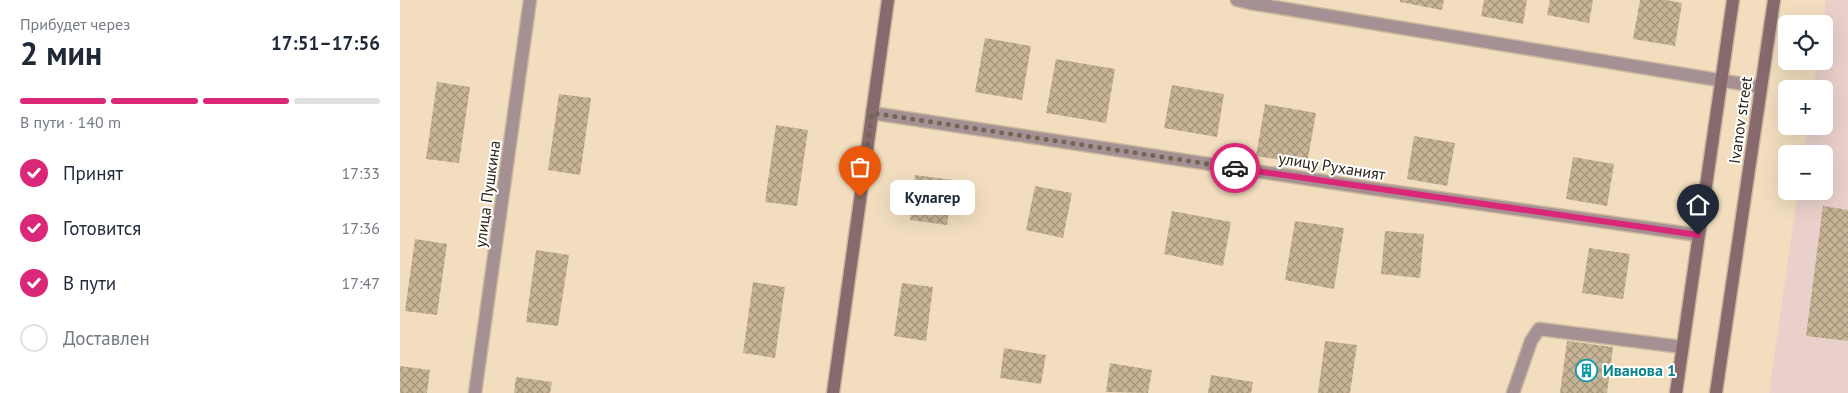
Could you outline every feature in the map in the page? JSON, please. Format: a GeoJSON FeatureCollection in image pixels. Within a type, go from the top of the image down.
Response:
{"type":"FeatureCollection","features":[{"type":"Feature","properties":{"kind":"street","name":"улица Пушкина"},"geometry":{"type":"LineString","coordinates":[[475,393],[530,0]]}},
{"type":"Feature","properties":{"kind":"street"},"geometry":{"type":"LineString","coordinates":[[832,393],[888,0]]}},
{"type":"Feature","properties":{"kind":"street","name":"Ivanov street"},"geometry":{"type":"LineString","coordinates":[[1676,393],[1733,0]]}},
{"type":"Feature","properties":{"kind":"street","name":"Ivanov street"},"geometry":{"type":"LineString","coordinates":[[1716,393],[1774,0]]}},
{"type":"Feature","properties":{"kind":"street"},"geometry":{"type":"LineString","coordinates":[[1245,1],[1761,87]]}},
{"type":"Feature","properties":{"kind":"street","name":"улицу Руханият"},"geometry":{"type":"LineString","coordinates":[[872,113],[1358,187],[1698,235]]}},
{"type":"Feature","properties":{"kind":"street"},"geometry":{"type":"LineString","coordinates":[[1513,393],[1538,329],[1682,347]]}},
{"type":"Feature","properties":{"kind":"shaded area"},"geometry":{"type":"Polygon","coordinates":[[[1826,0],[1848,0],[1848,393],[1769,393],[1797,200],[1833,200],[1833,145],[1805,145],[1807,135],[1833,135],[1833,80],[1814,80],[1816,70],[1833,70],[1833,15],[1824,15],[1826,0]]]}},
{"type":"Feature","properties":{"kind":"building"},"geometry":{"type":"Polygon","coordinates":[[[1400,0],[1444,0],[1442,10],[1400,2],[1400,0]]]}},
{"type":"Feature","properties":{"kind":"building"},"geometry":{"type":"Polygon","coordinates":[[[1484,0],[1527,0],[1523,24],[1481,16],[1484,0]]]}},
{"type":"Feature","properties":{"kind":"building"},"geometry":{"type":"Polygon","coordinates":[[[1550,0],[1593,0],[1589,23],[1547,15],[1550,0]]]}},
{"type":"Feature","properties":{"kind":"building"},"geometry":{"type":"Polygon","coordinates":[[[1640,0],[1666,0],[1682,3],[1675,46],[1633,39],[1640,0]]]}},
{"type":"Feature","properties":{"kind":"building"},"geometry":{"type":"Polygon","coordinates":[[[985,38],[1031,46],[1022,100],[975,92],[985,38]]]}},
{"type":"Feature","properties":{"kind":"building"},"geometry":{"type":"Polygon","coordinates":[[[1056,59],[1115,69],[1106,123],[1046,113],[1056,59]]]}},
{"type":"Feature","properties":{"kind":"building"},"geometry":{"type":"Polygon","coordinates":[[[437,82],[470,87],[459,163],[426,159],[437,82]]]}},
{"type":"Feature","properties":{"kind":"building"},"geometry":{"type":"Polygon","coordinates":[[[1172,85],[1224,94],[1217,137],[1164,128],[1172,85]]]}},
{"type":"Feature","properties":{"kind":"building"},"geometry":{"type":"Polygon","coordinates":[[[559,94],[591,98],[580,175],[548,170],[559,94]]]}},
{"type":"Feature","properties":{"kind":"building"},"geometry":{"type":"Polygon","coordinates":[[[1265,104],[1316,113],[1307,164],[1256,156],[1265,104]]]}},
{"type":"Feature","properties":{"kind":"building"},"geometry":{"type":"Polygon","coordinates":[[[776,125],[808,130],[797,206],[765,202],[776,125]]]}},
{"type":"Feature","properties":{"kind":"building"},"geometry":{"type":"Polygon","coordinates":[[[1414,136],[1455,143],[1447,186],[1407,179],[1414,136]]]}},
{"type":"Feature","properties":{"kind":"building"},"geometry":{"type":"Polygon","coordinates":[[[1573,157],[1614,164],[1607,206],[1566,199],[1573,157]]]}},
{"type":"Feature","properties":{"kind":"building"},"geometry":{"type":"Polygon","coordinates":[[[915,175],[953,180],[947,225],[910,220],[915,175]]]}},
{"type":"Feature","properties":{"kind":"building"},"geometry":{"type":"Polygon","coordinates":[[[1035,186],[1072,193],[1063,238],[1026,230],[1035,186]]]}},
{"type":"Feature","properties":{"kind":"building"},"geometry":{"type":"Polygon","coordinates":[[[1823,206],[1848,210],[1848,341],[1806,336],[1823,206]]]}},
{"type":"Feature","properties":{"kind":"building"},"geometry":{"type":"Polygon","coordinates":[[[1172,211],[1231,222],[1223,266],[1164,254],[1172,211]]]}},
{"type":"Feature","properties":{"kind":"building"},"geometry":{"type":"Polygon","coordinates":[[[1295,221],[1344,228],[1334,289],[1285,280],[1295,221]]]}},
{"type":"Feature","properties":{"kind":"building"},"geometry":{"type":"Polygon","coordinates":[[[1385,231],[1424,234],[1420,278],[1381,274],[1385,231]]]}},
{"type":"Feature","properties":{"kind":"building"},"geometry":{"type":"Polygon","coordinates":[[[415,239],[447,244],[437,315],[405,311],[415,239]]]}},
{"type":"Feature","properties":{"kind":"building"},"geometry":{"type":"Polygon","coordinates":[[[1589,248],[1630,254],[1623,299],[1582,293],[1589,248]]]}},
{"type":"Feature","properties":{"kind":"building"},"geometry":{"type":"Polygon","coordinates":[[[536,250],[569,255],[558,326],[526,322],[536,250]]]}},
{"type":"Feature","properties":{"kind":"building"},"geometry":{"type":"Polygon","coordinates":[[[753,282],[785,287],[775,358],[743,353],[753,282]]]}},
{"type":"Feature","properties":{"kind":"building"},"geometry":{"type":"Polygon","coordinates":[[[902,283],[933,287],[926,341],[894,336],[902,283]]]}},
{"type":"Feature","properties":{"kind":"building"},"geometry":{"type":"Polygon","coordinates":[[[1325,341],[1357,345],[1350,393],[1318,393],[1325,341]]]}},
{"type":"Feature","properties":{"kind":"building","name":"Иванова 1"},"geometry":{"type":"Polygon","coordinates":[[[1567,341],[1613,347],[1607,393],[1560,393],[1567,341]]]}},
{"type":"Feature","properties":{"kind":"building"},"geometry":{"type":"Polygon","coordinates":[[[1004,348],[1046,355],[1041,384],[1000,378],[1004,348]]]}},
{"type":"Feature","properties":{"kind":"building"},"geometry":{"type":"Polygon","coordinates":[[[1110,363],[1152,370],[1148,393],[1106,392],[1110,363]]]}},
{"type":"Feature","properties":{"kind":"building"},"geometry":{"type":"Polygon","coordinates":[[[400,366],[430,370],[427,393],[400,393],[400,366]]]}},
{"type":"Feature","properties":{"kind":"building"},"geometry":{"type":"Polygon","coordinates":[[[1211,375],[1253,382],[1251,393],[1208,393],[1211,375]]]}},
{"type":"Feature","properties":{"kind":"building"},"geometry":{"type":"Polygon","coordinates":[[[516,377],[552,382],[550,393],[514,393],[516,377]]]}},
{"type":"Feature","properties":{"kind":"way so far"},"geometry":{"type":"LineString","coordinates":[[860,197],[872,113],[1235,168]]}},
{"type":"Feature","properties":{"kind":"place","name":"Кулагер"},"geometry":{"type":"Point","coordinates":[860,197]}},
{"type":"Feature","properties":{"kind":"place","name":"Иванова 1"},"geometry":{"type":"Point","coordinates":[1587,370]}},
{"type":"Feature","properties":{"kind":"route"},"geometry":{"type":"LineString","coordinates":[[1235,168],[1698,235]]}}]}
